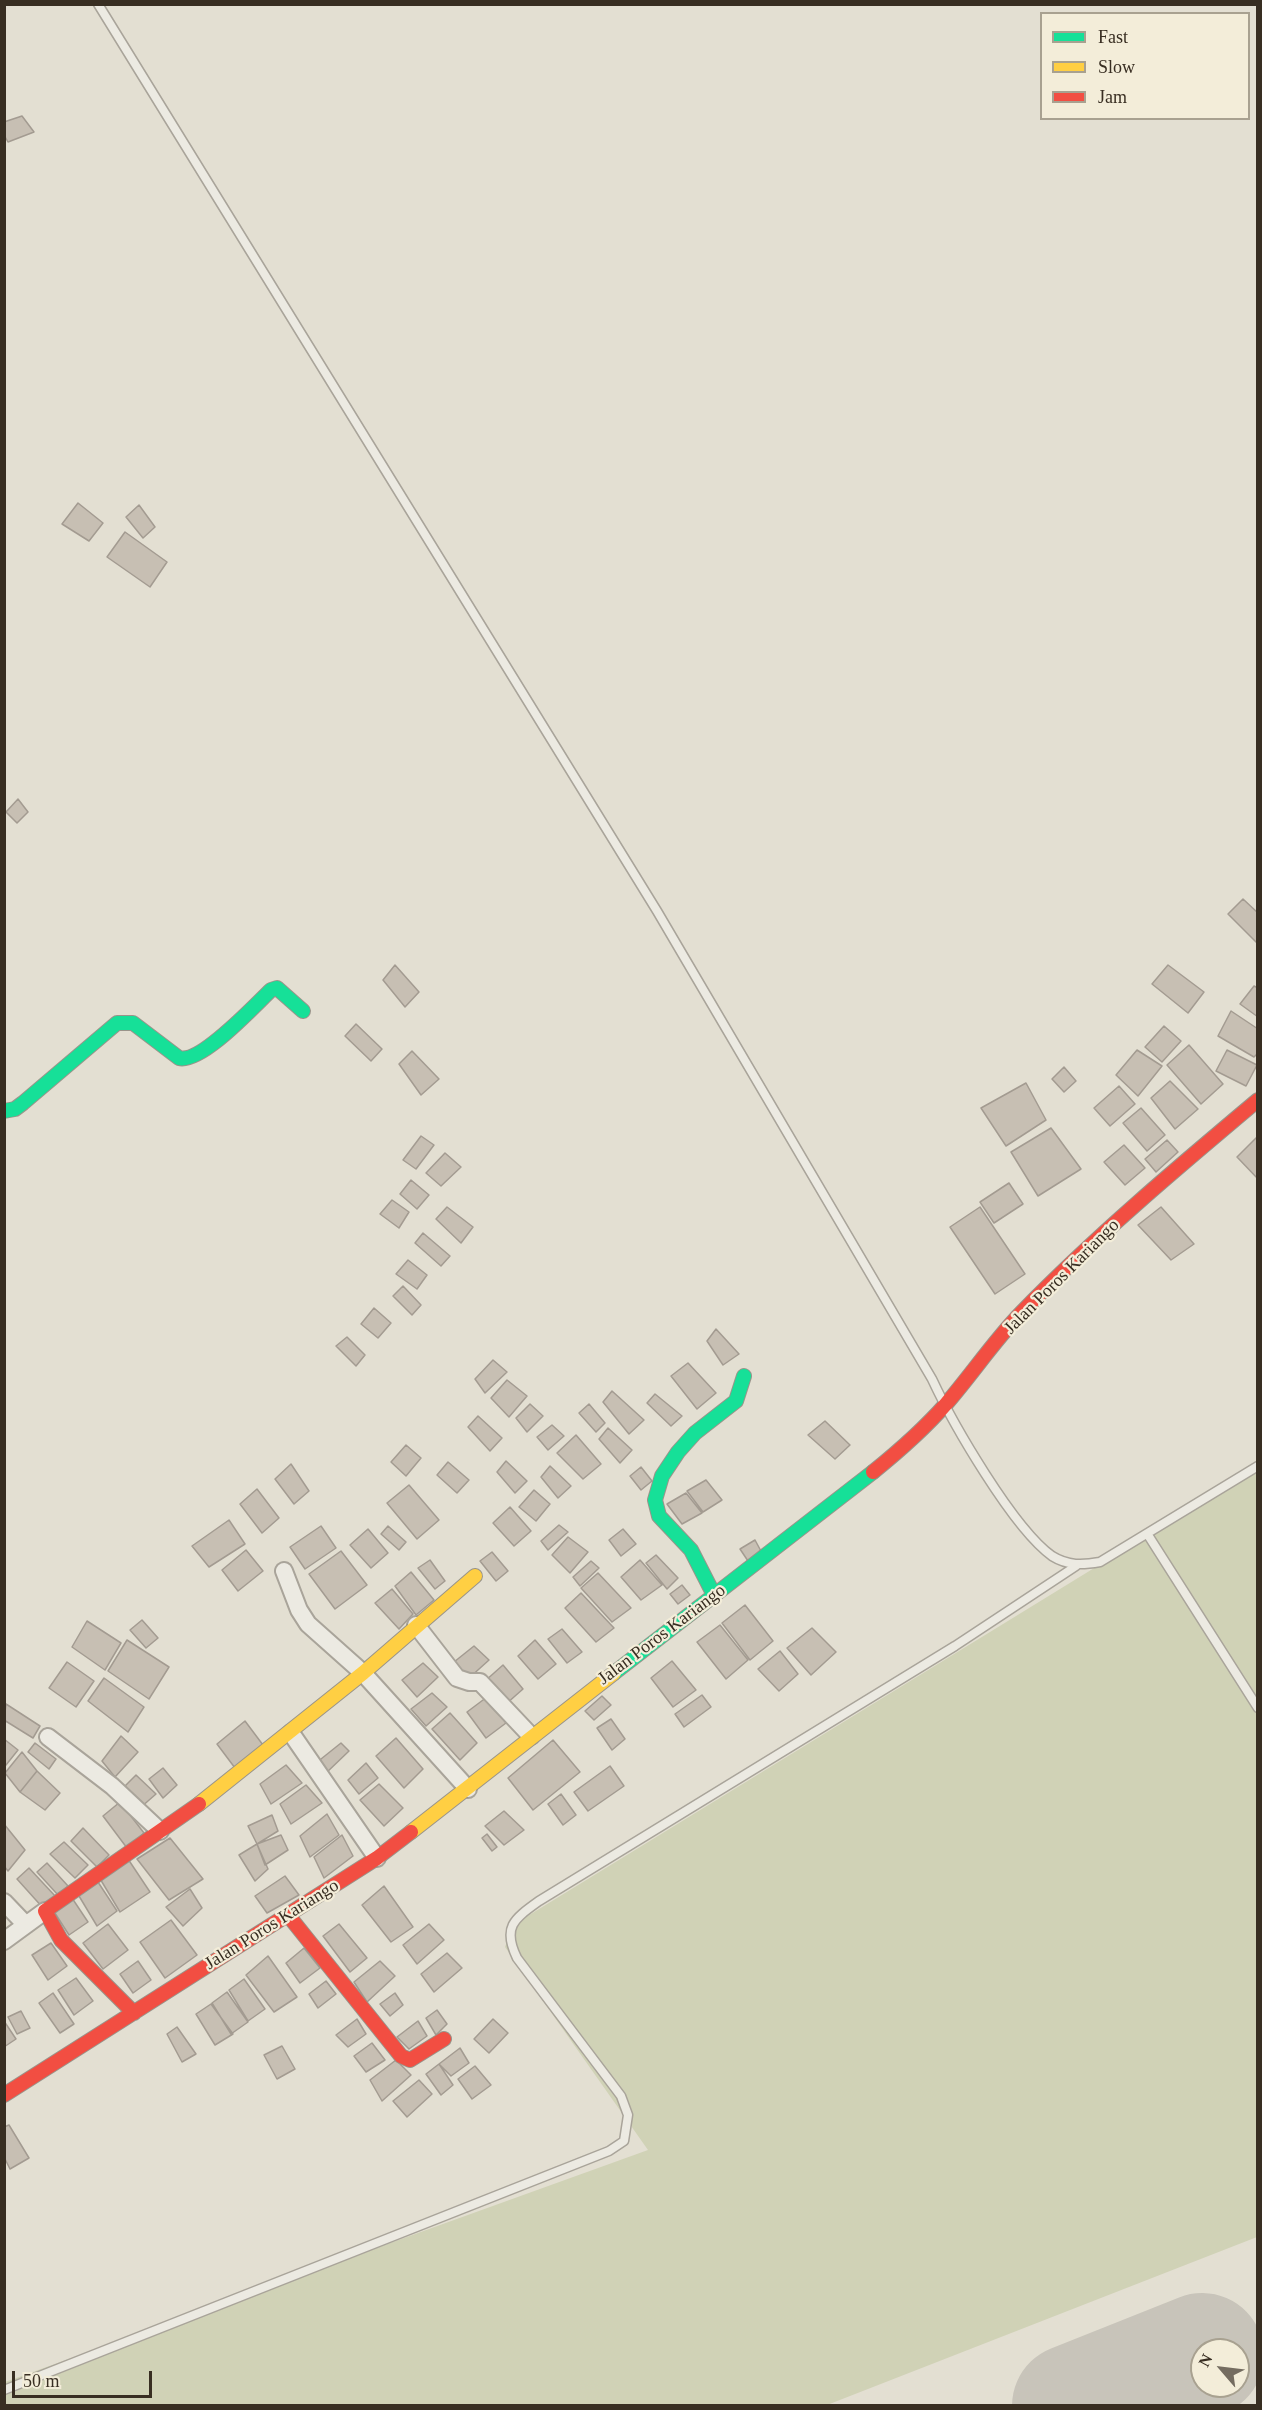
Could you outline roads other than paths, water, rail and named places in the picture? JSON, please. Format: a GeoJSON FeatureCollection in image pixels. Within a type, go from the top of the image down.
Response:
{"type":"FeatureCollection","features":[{"type":"Feature","properties":{"kind":"main road"},"geometry":{"type":"LineString","coordinates":[[4,1111],[15,1109],[23,1103],[117,1023],[133,1023],[179,1058],[186,1060],[202,1053],[271,990],[277,988],[282,990],[303,1011]]}},
{"type":"Feature","properties":{"kind":"main road","name":"Jalan Poros Kariango"},"geometry":{"type":"LineString","coordinates":[[4,2095],[377,1858],[898,1452],[945,1406],[1017,1317],[1045,1288],[1184,1162],[1257,1100]]}},
{"type":"Feature","properties":{"kind":"main road"},"geometry":{"type":"LineString","coordinates":[[714,1595],[692,1552],[656,1513],[653,1498],[666,1468],[700,1427],[738,1398],[743,1391],[744,1376]]}},
{"type":"Feature","properties":{"kind":"main road"},"geometry":{"type":"LineString","coordinates":[[134,2013],[61,1940],[45,1911],[217,1791],[363,1673],[416,1624],[475,1576]]}},
{"type":"Feature","properties":{"kind":"main road"},"geometry":{"type":"LineString","coordinates":[[288,1916],[401,2056],[410,2060],[444,2039]]}},
{"type":"Feature","properties":{"kind":"street"},"geometry":{"type":"LineString","coordinates":[[284,1571],[299,1610],[308,1624],[363,1673],[468,1789]]}},
{"type":"Feature","properties":{"kind":"street"},"geometry":{"type":"LineString","coordinates":[[416,1624],[457,1678],[468,1682],[480,1682],[531,1736]]}},
{"type":"Feature","properties":{"kind":"street"},"geometry":{"type":"LineString","coordinates":[[291,1733],[377,1858]]}},
{"type":"Feature","properties":{"kind":"street"},"geometry":{"type":"LineString","coordinates":[[48,1737],[112,1786],[160,1832]]}},
{"type":"Feature","properties":{"kind":"street"},"geometry":{"type":"LineString","coordinates":[[4,1902],[26,1925]]}},
{"type":"Feature","properties":{"kind":"street"},"geometry":{"type":"LineString","coordinates":[[4,1941],[45,1911]]}},
{"type":"Feature","properties":{"kind":"lane"},"geometry":{"type":"LineString","coordinates":[[98,4],[657,911],[932,1379],[945,1406],[1002,1497],[1031,1537],[1053,1556],[1076,1566]]}},
{"type":"Feature","properties":{"kind":"lane"},"geometry":{"type":"LineString","coordinates":[[4,2390],[587,2160],[609,2151],[624,2141],[628,2115],[621,2096],[517,1958],[510,1943],[510,1929],[519,1916],[539,1901],[965,1640],[1076,1566],[1100,1562],[1148,1535],[1257,1466]]}},
{"type":"Feature","properties":{"kind":"lane"},"geometry":{"type":"LineString","coordinates":[[1148,1535],[1257,1708]]}}]}
